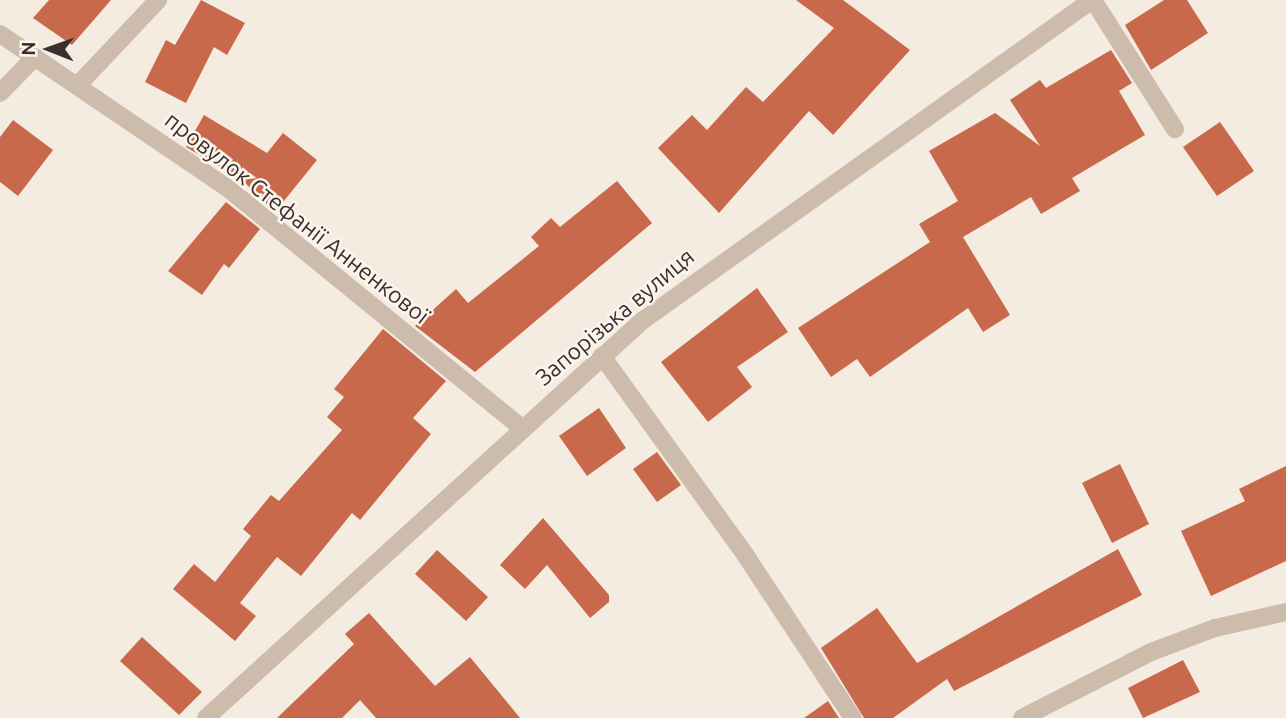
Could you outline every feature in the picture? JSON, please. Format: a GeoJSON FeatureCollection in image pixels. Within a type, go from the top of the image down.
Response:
{"type":"FeatureCollection","features":[{"type":"Feature","properties":{"kind":"street"},"geometry":{"type":"LineString","coordinates":[[78,85],[158,0]]}},
{"type":"Feature","properties":{"kind":"street"},"geometry":{"type":"LineString","coordinates":[[1093,0],[1175,129]]}},
{"type":"Feature","properties":{"kind":"street","name":"Запорізька вулиця"},"geometry":{"type":"LineString","coordinates":[[206,718],[522,428],[603,356],[711,268],[1093,0]]}},
{"type":"Feature","properties":{"kind":"street","name":"провулок Стефанії Анненкової"},"geometry":{"type":"LineString","coordinates":[[0,34],[230,190],[522,428]]}},
{"type":"Feature","properties":{"kind":"street"},"geometry":{"type":"LineString","coordinates":[[0,93],[35,57]]}},
{"type":"Feature","properties":{"kind":"street"},"geometry":{"type":"LineString","coordinates":[[603,356],[746,556],[853,718]]}},
{"type":"Feature","properties":{"kind":"street"},"geometry":{"type":"LineString","coordinates":[[1022,718],[1152,652],[1215,628],[1286,612]]}},
{"type":"Feature","properties":{"kind":"building"},"geometry":{"type":"Polygon","coordinates":[[[49,0],[111,0],[72,45],[33,18],[49,0]]]}},
{"type":"Feature","properties":{"kind":"building"},"geometry":{"type":"Polygon","coordinates":[[[201,0],[245,23],[227,55],[214,47],[186,103],[145,82],[166,40],[175,45],[201,0]]]}},
{"type":"Feature","properties":{"kind":"building"},"geometry":{"type":"Polygon","coordinates":[[[796,0],[843,0],[910,50],[833,135],[809,111],[719,213],[658,148],[692,115],[707,130],[746,87],[763,102],[834,28],[796,0]]]}},
{"type":"Feature","properties":{"kind":"building"},"geometry":{"type":"Polygon","coordinates":[[[1164,0],[1187,0],[1208,33],[1151,70],[1125,25],[1164,0]]]}},
{"type":"Feature","properties":{"kind":"building"},"geometry":{"type":"Polygon","coordinates":[[[1111,50],[1132,83],[1119,91],[1145,135],[1072,178],[1080,191],[1041,214],[1031,197],[963,237],[1010,315],[983,332],[968,308],[870,377],[857,359],[831,377],[798,328],[930,242],[919,224],[958,201],[929,151],[995,113],[1040,146],[1010,100],[1040,80],[1046,88],[1111,50]]]}},
{"type":"Feature","properties":{"kind":"building"},"geometry":{"type":"Polygon","coordinates":[[[204,115],[267,153],[283,133],[317,160],[275,212],[243,181],[186,147],[204,115]]]}},
{"type":"Feature","properties":{"kind":"building"},"geometry":{"type":"Polygon","coordinates":[[[13,120],[53,150],[18,196],[0,182],[0,137],[13,120]]]}},
{"type":"Feature","properties":{"kind":"building"},"geometry":{"type":"Polygon","coordinates":[[[1220,122],[1254,171],[1217,196],[1183,147],[1220,122]]]}},
{"type":"Feature","properties":{"kind":"building"},"geometry":{"type":"Polygon","coordinates":[[[617,181],[652,223],[475,372],[415,326],[456,289],[468,303],[539,246],[531,237],[551,218],[560,227],[617,181]]]}},
{"type":"Feature","properties":{"kind":"building"},"geometry":{"type":"Polygon","coordinates":[[[226,202],[260,229],[229,268],[224,264],[202,295],[168,271],[226,202]]]}},
{"type":"Feature","properties":{"kind":"building"},"geometry":{"type":"Polygon","coordinates":[[[757,288],[788,332],[737,367],[752,387],[708,422],[661,362],[757,288]]]}},
{"type":"Feature","properties":{"kind":"building"},"geometry":{"type":"Polygon","coordinates":[[[383,329],[446,381],[413,418],[431,434],[360,520],[352,513],[301,576],[277,557],[240,603],[256,616],[235,641],[173,589],[194,564],[215,582],[251,536],[243,529],[271,495],[279,501],[342,430],[327,417],[344,397],[334,389],[383,329]]]}},
{"type":"Feature","properties":{"kind":"building"},"geometry":{"type":"Polygon","coordinates":[[[599,408],[626,448],[587,476],[559,436],[599,408]]]}},
{"type":"Feature","properties":{"kind":"building"},"geometry":{"type":"Polygon","coordinates":[[[657,452],[681,485],[657,502],[633,469],[657,452]]]}},
{"type":"Feature","properties":{"kind":"building"},"geometry":{"type":"Polygon","coordinates":[[[1120,464],[1149,524],[1112,543],[1082,483],[1120,464]]]}},
{"type":"Feature","properties":{"kind":"building"},"geometry":{"type":"Polygon","coordinates":[[[1286,466],[1286,561],[1211,596],[1181,531],[1245,501],[1239,489],[1286,466]]]}},
{"type":"Feature","properties":{"kind":"building"},"geometry":{"type":"Polygon","coordinates":[[[543,518],[609,595],[609,602],[590,618],[547,565],[525,589],[500,565],[543,518]]]}},
{"type":"Feature","properties":{"kind":"building"},"geometry":{"type":"Polygon","coordinates":[[[1118,549],[1142,595],[954,691],[947,679],[893,718],[864,718],[821,648],[877,608],[917,663],[1118,549]]]}},
{"type":"Feature","properties":{"kind":"building"},"geometry":{"type":"Polygon","coordinates":[[[437,550],[488,597],[466,621],[415,574],[437,550]]]}},
{"type":"Feature","properties":{"kind":"building"},"geometry":{"type":"Polygon","coordinates":[[[369,613],[435,686],[470,657],[520,718],[376,718],[360,700],[342,718],[277,718],[354,644],[345,634],[369,613]]]}},
{"type":"Feature","properties":{"kind":"building"},"geometry":{"type":"Polygon","coordinates":[[[142,637],[202,692],[179,715],[120,661],[142,637]]]}},
{"type":"Feature","properties":{"kind":"building"},"geometry":{"type":"Polygon","coordinates":[[[1183,660],[1200,692],[1143,718],[1128,688],[1183,660]]]}},
{"type":"Feature","properties":{"kind":"building"},"geometry":{"type":"Polygon","coordinates":[[[828,701],[839,718],[804,718],[828,701]]]}}]}
